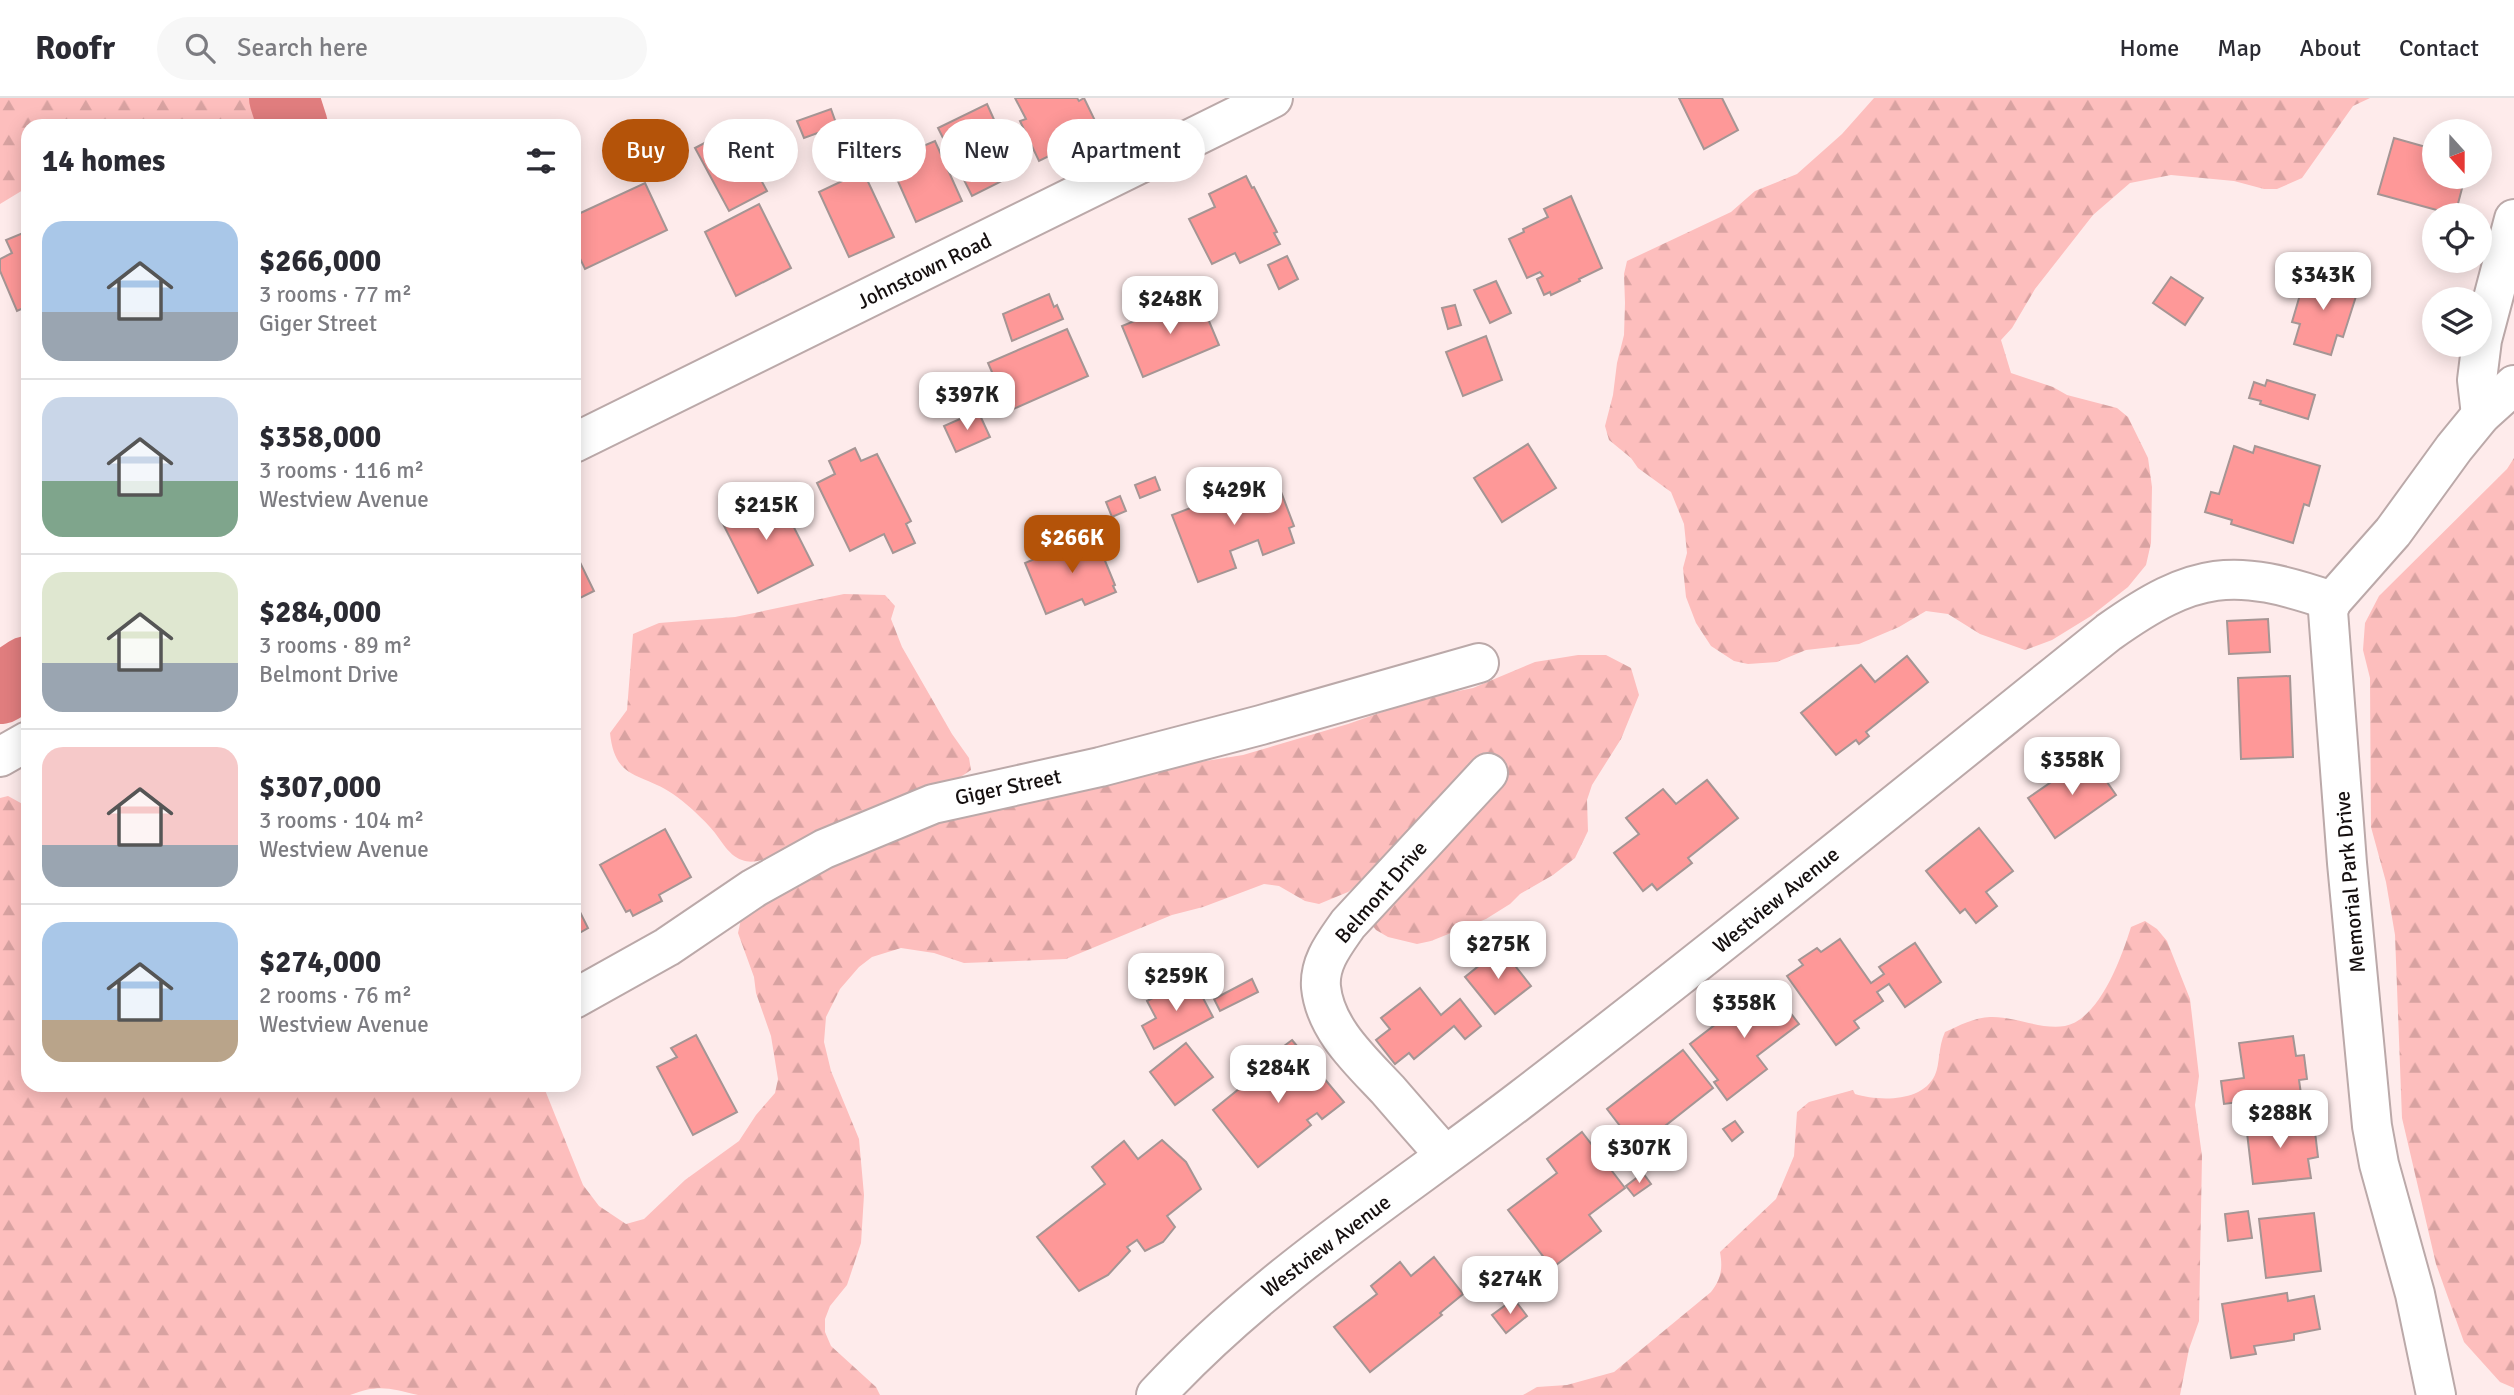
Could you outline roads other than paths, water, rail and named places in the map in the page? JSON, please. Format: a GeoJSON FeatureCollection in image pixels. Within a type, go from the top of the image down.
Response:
{"type":"FeatureCollection","features":[{"type":"Feature","properties":{"kind":"street","name":"Johnstown Road"},"geometry":{"type":"LineString","coordinates":[[581,440],[1273,98]]}},
{"type":"Feature","properties":{"kind":"street"},"geometry":{"type":"LineString","coordinates":[[2481,415],[2477,380],[2482,340],[2514,219]]}},
{"type":"Feature","properties":{"kind":"street"},"geometry":{"type":"LineString","coordinates":[[2332,601],[2393,532],[2481,415],[2514,386]]}},
{"type":"Feature","properties":{"kind":"street","name":"Westview Avenue"},"geometry":{"type":"LineString","coordinates":[[1156,1395],[1214,1335],[1289,1272],[1520,1101],[1708,954],[2109,632],[2147,606],[2174,592],[2205,582],[2232,579],[2287,586],[2332,601]]}},
{"type":"Feature","properties":{"kind":"street","name":"Memorial Park Drive"},"geometry":{"type":"LineString","coordinates":[[2332,601],[2328,611],[2328,626],[2372,1126],[2379,1164],[2415,1294],[2436,1395]]}},
{"type":"Feature","properties":{"kind":"street","name":"Giger Street"},"geometry":{"type":"LineString","coordinates":[[581,995],[667,947],[754,888],[824,849],[933,804],[1100,767],[1261,725],[1479,663]]}},
{"type":"Feature","properties":{"kind":"street"},"geometry":{"type":"LineString","coordinates":[[0,757],[21,745]]}},
{"type":"Feature","properties":{"kind":"street","name":"Belmont Drive"},"geometry":{"type":"LineString","coordinates":[[1445,1155],[1348,1045],[1333,1024],[1321,987],[1323,967],[1332,946],[1348,924],[1488,773]]}},
{"type":"Feature","properties":{"kind":"waterway"},"geometry":{"type":"LineString","coordinates":[[284,98],[291,119]]}},
{"type":"Feature","properties":{"kind":"waterway"},"geometry":{"type":"LineString","coordinates":[[0,689],[21,676]]}}]}
